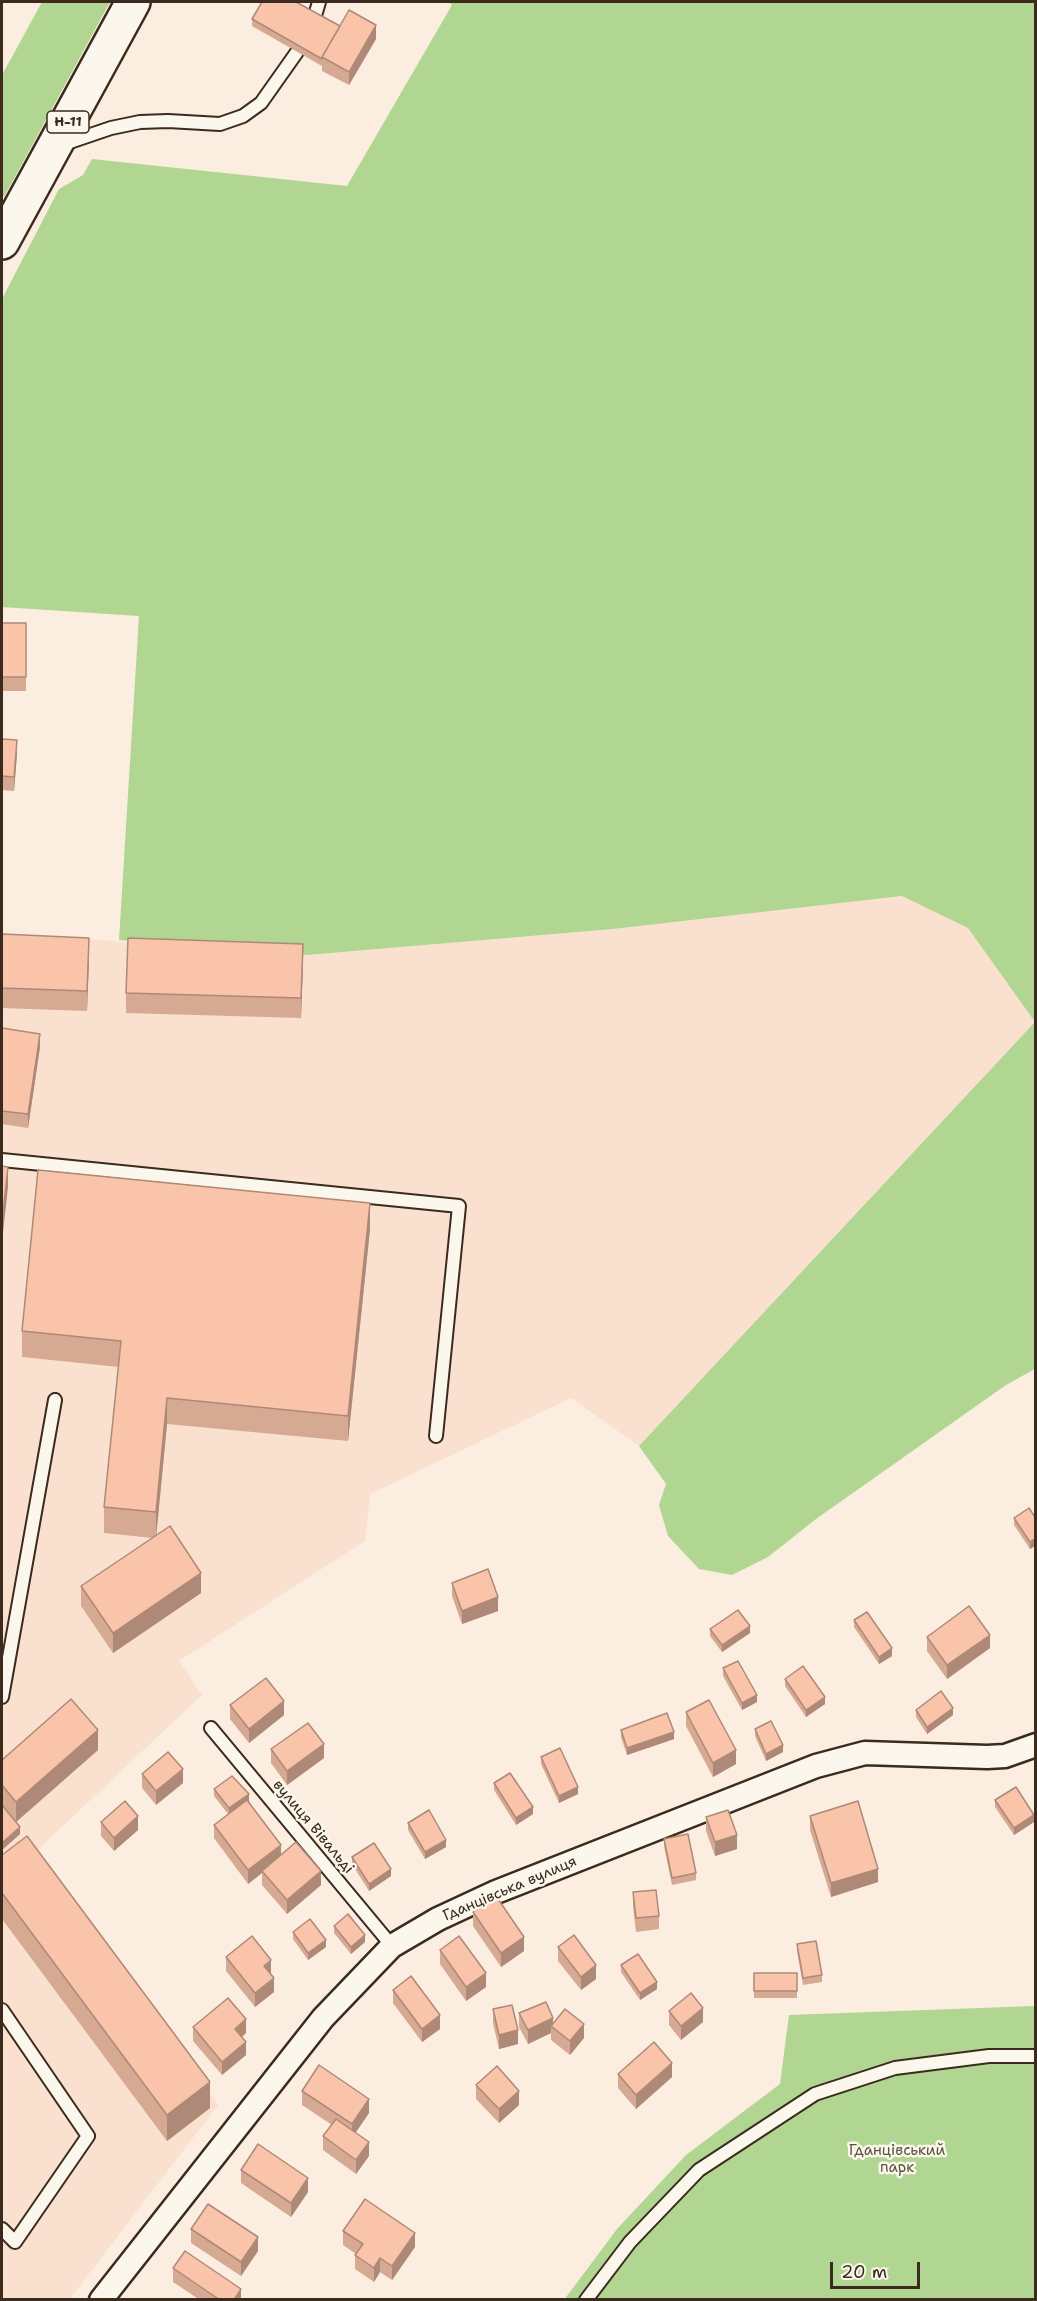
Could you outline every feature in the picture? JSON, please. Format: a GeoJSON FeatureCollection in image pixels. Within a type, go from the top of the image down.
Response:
{"type":"FeatureCollection","features":[{"type":"Feature","properties":{"kind":"main road","name":"Н-11"},"geometry":{"type":"LineString","coordinates":[[2,242],[133,2]]}},
{"type":"Feature","properties":{"kind":"street","name":"Гданцівська вулиця"},"geometry":{"type":"LineString","coordinates":[[101,2300],[323,2018],[392,1946],[438,1919],[496,1892],[816,1766],[865,1753],[987,1757],[1005,1756],[1035,1745]]}},
{"type":"Feature","properties":{"kind":"lane"},"geometry":{"type":"LineString","coordinates":[[314,19],[319,2]]}},
{"type":"Feature","properties":{"kind":"lane"},"geometry":{"type":"LineString","coordinates":[[54,147],[111,128],[140,122],[220,124],[243,116],[261,103],[297,52]]}},
{"type":"Feature","properties":{"kind":"lane"},"geometry":{"type":"LineString","coordinates":[[2,1160],[459,1206],[436,1436]]}},
{"type":"Feature","properties":{"kind":"lane"},"geometry":{"type":"LineString","coordinates":[[2,1697],[55,1400]]}},
{"type":"Feature","properties":{"kind":"lane","name":"вулиця Вівальді"},"geometry":{"type":"LineString","coordinates":[[211,1728],[392,1946]]}},
{"type":"Feature","properties":{"kind":"lane"},"geometry":{"type":"LineString","coordinates":[[2,2010],[88,2136],[15,2242],[2,2229]]}},
{"type":"Feature","properties":{"kind":"lane"},"geometry":{"type":"LineString","coordinates":[[586,2300],[630,2242],[699,2170],[815,2094],[895,2068],[989,2056],[1035,2056]]}},
{"type":"Feature","properties":{"kind":"shaded area"},"geometry":{"type":"Polygon","coordinates":[[[903,896],[968,928],[1035,1022],[639,1446],[571,1398],[370,1494],[365,1541],[179,1661],[202,1695],[32,1855],[218,2105],[69,2300],[2,2299],[2,933],[307,955],[613,929],[903,896]]]}},
{"type":"Feature","properties":{"kind":"green space"},"geometry":{"type":"Polygon","coordinates":[[[42,2],[110,2],[4,197],[2,196],[2,75],[42,2]]]}},
{"type":"Feature","properties":{"kind":"green space"},"geometry":{"type":"Polygon","coordinates":[[[448,2],[1035,2],[1035,1022],[968,928],[902,896],[613,929],[307,955],[119,940],[139,616],[2,607],[2,299],[59,189],[83,175],[92,159],[347,186],[452,5],[448,2]]]}},
{"type":"Feature","properties":{"kind":"green space"},"geometry":{"type":"Polygon","coordinates":[[[1035,1022],[1035,1369],[1006,1385],[816,1519],[768,1557],[732,1575],[699,1569],[668,1536],[659,1505],[666,1484],[639,1446],[1035,1022]]]}},
{"type":"Feature","properties":{"kind":"green space","name":"Гданцівський парк"},"geometry":{"type":"Polygon","coordinates":[[[1035,2006],[1035,2299],[564,2300],[617,2229],[686,2155],[780,2084],[789,2015],[1035,2006]]]}},
{"type":"Feature","properties":{"kind":"building"},"geometry":{"type":"Polygon","coordinates":[[[262,2],[296,2],[340,26],[322,59],[252,19],[262,2]]]}},
{"type":"Feature","properties":{"kind":"building"},"geometry":{"type":"Polygon","coordinates":[[[349,10],[376,25],[349,72],[322,57],[349,10]]]}},
{"type":"Feature","properties":{"kind":"building"},"geometry":{"type":"Polygon","coordinates":[[[2,623],[26,623],[26,677],[2,677],[2,623]]]}},
{"type":"Feature","properties":{"kind":"building"},"geometry":{"type":"Polygon","coordinates":[[[2,739],[17,740],[14,777],[2,776],[2,739]]]}},
{"type":"Feature","properties":{"kind":"building"},"geometry":{"type":"Polygon","coordinates":[[[2,934],[89,938],[87,991],[2,988],[2,934]]]}},
{"type":"Feature","properties":{"kind":"building"},"geometry":{"type":"Polygon","coordinates":[[[128,938],[303,944],[301,998],[126,993],[128,938]]]}},
{"type":"Feature","properties":{"kind":"building"},"geometry":{"type":"Polygon","coordinates":[[[2,1028],[40,1034],[28,1114],[2,1111],[2,1028]]]}},
{"type":"Feature","properties":{"kind":"building"},"geometry":{"type":"Polygon","coordinates":[[[2,1166],[8,1167],[2,1222],[2,1166]]]}},
{"type":"Feature","properties":{"kind":"building"},"geometry":{"type":"Polygon","coordinates":[[[38,1170],[370,1203],[348,1416],[167,1398],[156,1512],[104,1507],[121,1341],[22,1331],[38,1170]]]}},
{"type":"Feature","properties":{"kind":"building"},"geometry":{"type":"Polygon","coordinates":[[[1029,1508],[1035,1517],[1035,1539],[1030,1542],[1014,1518],[1029,1508]]]}},
{"type":"Feature","properties":{"kind":"building"},"geometry":{"type":"Polygon","coordinates":[[[170,1526],[201,1573],[113,1633],[81,1586],[170,1526]]]}},
{"type":"Feature","properties":{"kind":"building"},"geometry":{"type":"Polygon","coordinates":[[[488,1569],[498,1597],[462,1611],[452,1583],[488,1569]]]}},
{"type":"Feature","properties":{"kind":"building"},"geometry":{"type":"Polygon","coordinates":[[[969,1606],[990,1635],[947,1665],[927,1637],[969,1606]]]}},
{"type":"Feature","properties":{"kind":"building"},"geometry":{"type":"Polygon","coordinates":[[[738,1610],[750,1626],[722,1645],[710,1629],[738,1610]]]}},
{"type":"Feature","properties":{"kind":"building"},"geometry":{"type":"Polygon","coordinates":[[[867,1612],[892,1648],[879,1657],[854,1620],[867,1612]]]}},
{"type":"Feature","properties":{"kind":"building"},"geometry":{"type":"Polygon","coordinates":[[[738,1661],[757,1695],[742,1703],[723,1668],[738,1661]]]}},
{"type":"Feature","properties":{"kind":"building"},"geometry":{"type":"Polygon","coordinates":[[[803,1666],[825,1697],[806,1710],[785,1679],[803,1666]]]}},
{"type":"Feature","properties":{"kind":"building"},"geometry":{"type":"Polygon","coordinates":[[[266,1678],[284,1701],[249,1729],[230,1705],[266,1678]]]}},
{"type":"Feature","properties":{"kind":"building"},"geometry":{"type":"Polygon","coordinates":[[[941,1691],[953,1708],[927,1727],[916,1710],[941,1691]]]}},
{"type":"Feature","properties":{"kind":"building"},"geometry":{"type":"Polygon","coordinates":[[[71,1699],[98,1730],[16,1802],[2,1785],[2,1760],[71,1699]]]}},
{"type":"Feature","properties":{"kind":"building"},"geometry":{"type":"Polygon","coordinates":[[[709,1700],[736,1750],[713,1763],[686,1712],[709,1700]]]}},
{"type":"Feature","properties":{"kind":"building"},"geometry":{"type":"Polygon","coordinates":[[[667,1713],[674,1732],[627,1748],[621,1730],[667,1713]]]}},
{"type":"Feature","properties":{"kind":"building"},"geometry":{"type":"Polygon","coordinates":[[[771,1721],[783,1745],[766,1754],[755,1729],[771,1721]]]}},
{"type":"Feature","properties":{"kind":"building"},"geometry":{"type":"Polygon","coordinates":[[[308,1723],[324,1744],[287,1771],[271,1749],[308,1723]]]}},
{"type":"Feature","properties":{"kind":"building"},"geometry":{"type":"Polygon","coordinates":[[[560,1748],[578,1787],[559,1796],[541,1757],[560,1748]]]}},
{"type":"Feature","properties":{"kind":"building"},"geometry":{"type":"Polygon","coordinates":[[[168,1752],[183,1769],[156,1791],[142,1774],[168,1752]]]}},
{"type":"Feature","properties":{"kind":"building"},"geometry":{"type":"Polygon","coordinates":[[[510,1773],[533,1807],[516,1818],[494,1783],[510,1773]]]}},
{"type":"Feature","properties":{"kind":"building"},"geometry":{"type":"Polygon","coordinates":[[[232,1776],[249,1794],[229,1808],[214,1789],[232,1776]]]}},
{"type":"Feature","properties":{"kind":"building"},"geometry":{"type":"Polygon","coordinates":[[[1016,1787],[1034,1815],[1014,1828],[995,1800],[1016,1787]]]}},
{"type":"Feature","properties":{"kind":"building"},"geometry":{"type":"Polygon","coordinates":[[[247,1800],[281,1845],[248,1870],[214,1825],[247,1800]]]}},
{"type":"Feature","properties":{"kind":"building"},"geometry":{"type":"Polygon","coordinates":[[[125,1801],[138,1816],[114,1838],[101,1822],[125,1801]]]}},
{"type":"Feature","properties":{"kind":"building"},"geometry":{"type":"Polygon","coordinates":[[[858,1801],[878,1869],[831,1883],[810,1816],[858,1801]]]}},
{"type":"Feature","properties":{"kind":"building"},"geometry":{"type":"Polygon","coordinates":[[[2,1805],[20,1827],[2,1843],[2,1805]]]}},
{"type":"Feature","properties":{"kind":"building"},"geometry":{"type":"Polygon","coordinates":[[[429,1810],[446,1840],[425,1852],[408,1823],[429,1810]]]}},
{"type":"Feature","properties":{"kind":"building"},"geometry":{"type":"Polygon","coordinates":[[[728,1810],[737,1835],[715,1842],[706,1817],[728,1810]]]}},
{"type":"Feature","properties":{"kind":"building"},"geometry":{"type":"Polygon","coordinates":[[[688,1834],[696,1873],[672,1878],[664,1839],[688,1834]]]}},
{"type":"Feature","properties":{"kind":"building"},"geometry":{"type":"Polygon","coordinates":[[[27,1836],[210,2082],[167,2115],[2,1893],[2,1855],[27,1836]]]}},
{"type":"Feature","properties":{"kind":"building"},"geometry":{"type":"Polygon","coordinates":[[[296,1842],[321,1871],[287,1900],[262,1871],[296,1842]]]}},
{"type":"Feature","properties":{"kind":"building"},"geometry":{"type":"Polygon","coordinates":[[[374,1843],[391,1869],[369,1884],[352,1857],[374,1843]]]}},
{"type":"Feature","properties":{"kind":"building"},"geometry":{"type":"Polygon","coordinates":[[[656,1890],[659,1916],[636,1918],[633,1892],[656,1890]]]}},
{"type":"Feature","properties":{"kind":"building"},"geometry":{"type":"Polygon","coordinates":[[[496,1896],[524,1937],[501,1953],[473,1912],[496,1896]]]}},
{"type":"Feature","properties":{"kind":"building"},"geometry":{"type":"Polygon","coordinates":[[[348,1914],[365,1935],[351,1947],[334,1926],[348,1914]]]}},
{"type":"Feature","properties":{"kind":"building"},"geometry":{"type":"Polygon","coordinates":[[[310,1919],[326,1940],[308,1953],[293,1932],[310,1919]]]}},
{"type":"Feature","properties":{"kind":"building"},"geometry":{"type":"Polygon","coordinates":[[[574,1935],[596,1965],[581,1977],[558,1947],[574,1935]]]}},
{"type":"Feature","properties":{"kind":"building"},"geometry":{"type":"Polygon","coordinates":[[[252,1936],[271,1960],[264,1966],[274,1978],[255,1993],[226,1957],[252,1936]]]}},
{"type":"Feature","properties":{"kind":"building"},"geometry":{"type":"Polygon","coordinates":[[[459,1936],[486,1973],[466,1987],[440,1950],[459,1936]]]}},
{"type":"Feature","properties":{"kind":"building"},"geometry":{"type":"Polygon","coordinates":[[[816,1941],[822,1975],[803,1978],[797,1944],[816,1941]]]}},
{"type":"Feature","properties":{"kind":"building"},"geometry":{"type":"Polygon","coordinates":[[[638,1954],[657,1982],[640,1993],[621,1965],[638,1954]]]}},
{"type":"Feature","properties":{"kind":"building"},"geometry":{"type":"Polygon","coordinates":[[[754,1973],[797,1973],[797,1991],[754,1991],[754,1973]]]}},
{"type":"Feature","properties":{"kind":"building"},"geometry":{"type":"Polygon","coordinates":[[[411,1976],[440,2015],[422,2029],[393,1990],[411,1976]]]}},
{"type":"Feature","properties":{"kind":"building"},"geometry":{"type":"Polygon","coordinates":[[[691,1993],[703,2008],[681,2026],[669,2011],[691,1993]]]}},
{"type":"Feature","properties":{"kind":"building"},"geometry":{"type":"Polygon","coordinates":[[[228,1998],[246,2019],[235,2029],[246,2042],[222,2062],[193,2027],[228,1998]]]}},
{"type":"Feature","properties":{"kind":"building"},"geometry":{"type":"Polygon","coordinates":[[[546,2002],[553,2018],[528,2030],[519,2013],[546,2002]]]}},
{"type":"Feature","properties":{"kind":"building"},"geometry":{"type":"Polygon","coordinates":[[[512,2005],[518,2030],[499,2035],[493,2009],[512,2005]]]}},
{"type":"Feature","properties":{"kind":"building"},"geometry":{"type":"Polygon","coordinates":[[[565,2009],[584,2024],[570,2041],[551,2026],[565,2009]]]}},
{"type":"Feature","properties":{"kind":"building"},"geometry":{"type":"Polygon","coordinates":[[[654,2042],[672,2063],[636,2095],[618,2074],[654,2042]]]}},
{"type":"Feature","properties":{"kind":"building"},"geometry":{"type":"Polygon","coordinates":[[[319,2065],[369,2099],[352,2124],[302,2091],[319,2065]]]}},
{"type":"Feature","properties":{"kind":"building"},"geometry":{"type":"Polygon","coordinates":[[[497,2066],[519,2091],[499,2109],[476,2085],[497,2066]]]}},
{"type":"Feature","properties":{"kind":"building"},"geometry":{"type":"Polygon","coordinates":[[[336,2119],[369,2142],[356,2160],[323,2136],[336,2119]]]}},
{"type":"Feature","properties":{"kind":"building"},"geometry":{"type":"Polygon","coordinates":[[[258,2144],[308,2178],[291,2203],[241,2170],[258,2144]]]}},
{"type":"Feature","properties":{"kind":"building"},"geometry":{"type":"Polygon","coordinates":[[[365,2199],[415,2233],[392,2266],[380,2258],[374,2268],[355,2255],[363,2244],[343,2231],[365,2199]]]}},
{"type":"Feature","properties":{"kind":"building"},"geometry":{"type":"Polygon","coordinates":[[[208,2204],[258,2237],[241,2262],[191,2229],[208,2204]]]}},
{"type":"Feature","properties":{"kind":"building"},"geometry":{"type":"Polygon","coordinates":[[[185,2251],[241,2289],[234,2300],[220,2300],[173,2268],[185,2251]]]}}]}
